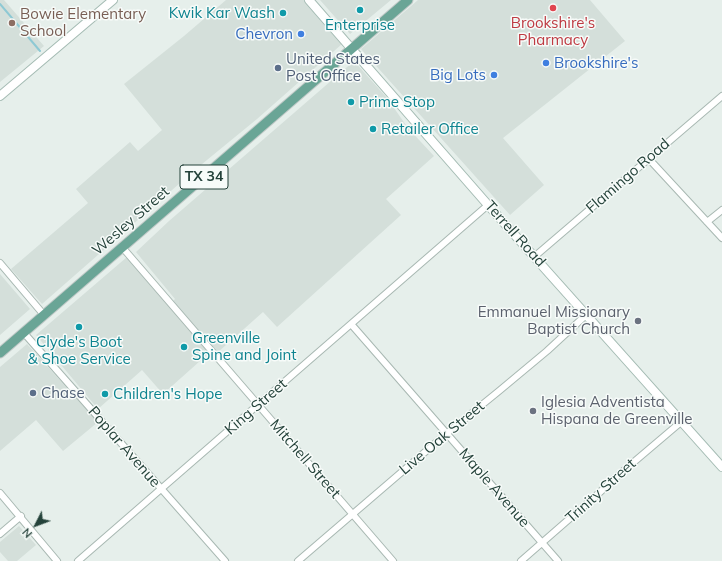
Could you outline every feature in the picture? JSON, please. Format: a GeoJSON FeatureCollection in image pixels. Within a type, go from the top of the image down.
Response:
{"type":"FeatureCollection","features":[{"type":"Feature","properties":{"kind":"main road","name":"Wesley Street"},"geometry":{"type":"LineString","coordinates":[[0,353],[408,0]]}},
{"type":"Feature","properties":{"kind":"street"},"geometry":{"type":"LineString","coordinates":[[0,96],[113,0]]}},
{"type":"Feature","properties":{"kind":"street","name":"Terrell Road"},"geometry":{"type":"LineString","coordinates":[[309,0],[488,205],[722,467]]}},
{"type":"Feature","properties":{"kind":"street","name":"Flamingo Road"},"geometry":{"type":"LineString","coordinates":[[534,257],[722,96]]}},
{"type":"Feature","properties":{"kind":"street"},"geometry":{"type":"LineString","coordinates":[[649,159],[722,238]]}},
{"type":"Feature","properties":{"kind":"street","name":"King Street"},"geometry":{"type":"LineString","coordinates":[[78,561],[488,205]]}},
{"type":"Feature","properties":{"kind":"street"},"geometry":{"type":"LineString","coordinates":[[708,222],[722,210]]}},
{"type":"Feature","properties":{"kind":"street","name":"Mitchell Street"},"geometry":{"type":"LineString","coordinates":[[122,247],[393,561]]}},
{"type":"Feature","properties":{"kind":"street"},"geometry":{"type":"LineString","coordinates":[[0,263],[44,315]]}},
{"type":"Feature","properties":{"kind":"street","name":"Live Oak Street"},"geometry":{"type":"LineString","coordinates":[[298,561],[446,434],[499,392],[547,351],[586,315]]}},
{"type":"Feature","properties":{"kind":"street","name":"Maple Avenue"},"geometry":{"type":"LineString","coordinates":[[351,324],[558,561]]}},
{"type":"Feature","properties":{"kind":"street","name":"Poplar Avenue"},"geometry":{"type":"LineString","coordinates":[[24,333],[225,561]]}},
{"type":"Feature","properties":{"kind":"street","name":"Trinity Street"},"geometry":{"type":"LineString","coordinates":[[521,561],[681,422]]}},
{"type":"Feature","properties":{"kind":"street"},"geometry":{"type":"LineString","coordinates":[[0,493],[21,516],[57,561]]}},
{"type":"Feature","properties":{"kind":"street"},"geometry":{"type":"LineString","coordinates":[[0,534],[21,516]]}},
{"type":"Feature","properties":{"kind":"shaded area","name":"Bowie Elementary School"},"geometry":{"type":"Polygon","coordinates":[[[0,0],[4,0],[44,46],[0,82],[0,0]]]}},
{"type":"Feature","properties":{"kind":"shaded area"},"geometry":{"type":"Polygon","coordinates":[[[226,0],[304,0],[342,44],[42,304],[11,269],[88,203],[76,189],[130,142],[138,151],[162,130],[124,84],[226,0]]]}},
{"type":"Feature","properties":{"kind":"shaded area"},"geometry":{"type":"Polygon","coordinates":[[[320,0],[391,0],[350,34],[320,0]]]}},
{"type":"Feature","properties":{"kind":"shaded area"},"geometry":{"type":"Polygon","coordinates":[[[418,0],[590,0],[625,41],[503,138],[544,185],[510,215],[361,49],[418,0]]]}},
{"type":"Feature","properties":{"kind":"shaded area"},"geometry":{"type":"Polygon","coordinates":[[[354,61],[387,98],[408,128],[434,156],[386,199],[401,215],[277,327],[263,312],[217,353],[172,302],[175,299],[136,252],[169,221],[354,61]]]}},
{"type":"Feature","properties":{"kind":"shaded area"},"geometry":{"type":"Polygon","coordinates":[[[127,257],[209,353],[163,394],[142,370],[98,409],[36,335],[127,257]]]}},
{"type":"Feature","properties":{"kind":"shaded area"},"geometry":{"type":"Polygon","coordinates":[[[0,274],[30,309],[0,335],[0,274]]]}},
{"type":"Feature","properties":{"kind":"shaded area"},"geometry":{"type":"Polygon","coordinates":[[[27,344],[98,422],[63,451],[36,420],[0,451],[0,367],[27,344]]]}},
{"type":"Feature","properties":{"kind":"shaded area"},"geometry":{"type":"Polygon","coordinates":[[[19,526],[36,545],[17,561],[8,561],[0,552],[0,542],[19,526]]]}},
{"type":"Feature","properties":{"kind":"waterway"},"geometry":{"type":"LineString","coordinates":[[0,4],[40,51]]}},
{"type":"Feature","properties":{"kind":"place","name":"Brookshire's Pharmacy"},"geometry":{"type":"Point","coordinates":[553,8]}},
{"type":"Feature","properties":{"kind":"place","name":"Enterprise"},"geometry":{"type":"Point","coordinates":[360,10]}},
{"type":"Feature","properties":{"kind":"place","name":"Kwik Kar Wash"},"geometry":{"type":"Point","coordinates":[283,13]}},
{"type":"Feature","properties":{"kind":"place","name":"Bowie Elementary School"},"geometry":{"type":"Point","coordinates":[12,23]}},
{"type":"Feature","properties":{"kind":"place","name":"Chevron"},"geometry":{"type":"Point","coordinates":[301,34]}},
{"type":"Feature","properties":{"kind":"place","name":"Brookshire's"},"geometry":{"type":"Point","coordinates":[546,63]}},
{"type":"Feature","properties":{"kind":"place","name":"United States Post Office"},"geometry":{"type":"Point","coordinates":[278,68]}},
{"type":"Feature","properties":{"kind":"place","name":"Big Lots"},"geometry":{"type":"Point","coordinates":[494,75]}},
{"type":"Feature","properties":{"kind":"place","name":"Prime Stop"},"geometry":{"type":"Point","coordinates":[351,102]}},
{"type":"Feature","properties":{"kind":"place","name":"Retailer Office"},"geometry":{"type":"Point","coordinates":[373,129]}},
{"type":"Feature","properties":{"kind":"place","name":"Emmanuel Missionary Baptist Church"},"geometry":{"type":"Point","coordinates":[638,321]}},
{"type":"Feature","properties":{"kind":"place","name":"Clyde's Boot & Shoe Service"},"geometry":{"type":"Point","coordinates":[79,327]}},
{"type":"Feature","properties":{"kind":"place","name":"Greenville Spine and Joint"},"geometry":{"type":"Point","coordinates":[184,347]}},
{"type":"Feature","properties":{"kind":"place","name":"Chase"},"geometry":{"type":"Point","coordinates":[33,393]}},
{"type":"Feature","properties":{"kind":"place","name":"Children's Hope"},"geometry":{"type":"Point","coordinates":[105,394]}},
{"type":"Feature","properties":{"kind":"place","name":"Iglesia Adventista Hispana de Greenville"},"geometry":{"type":"Point","coordinates":[533,411]}}]}
